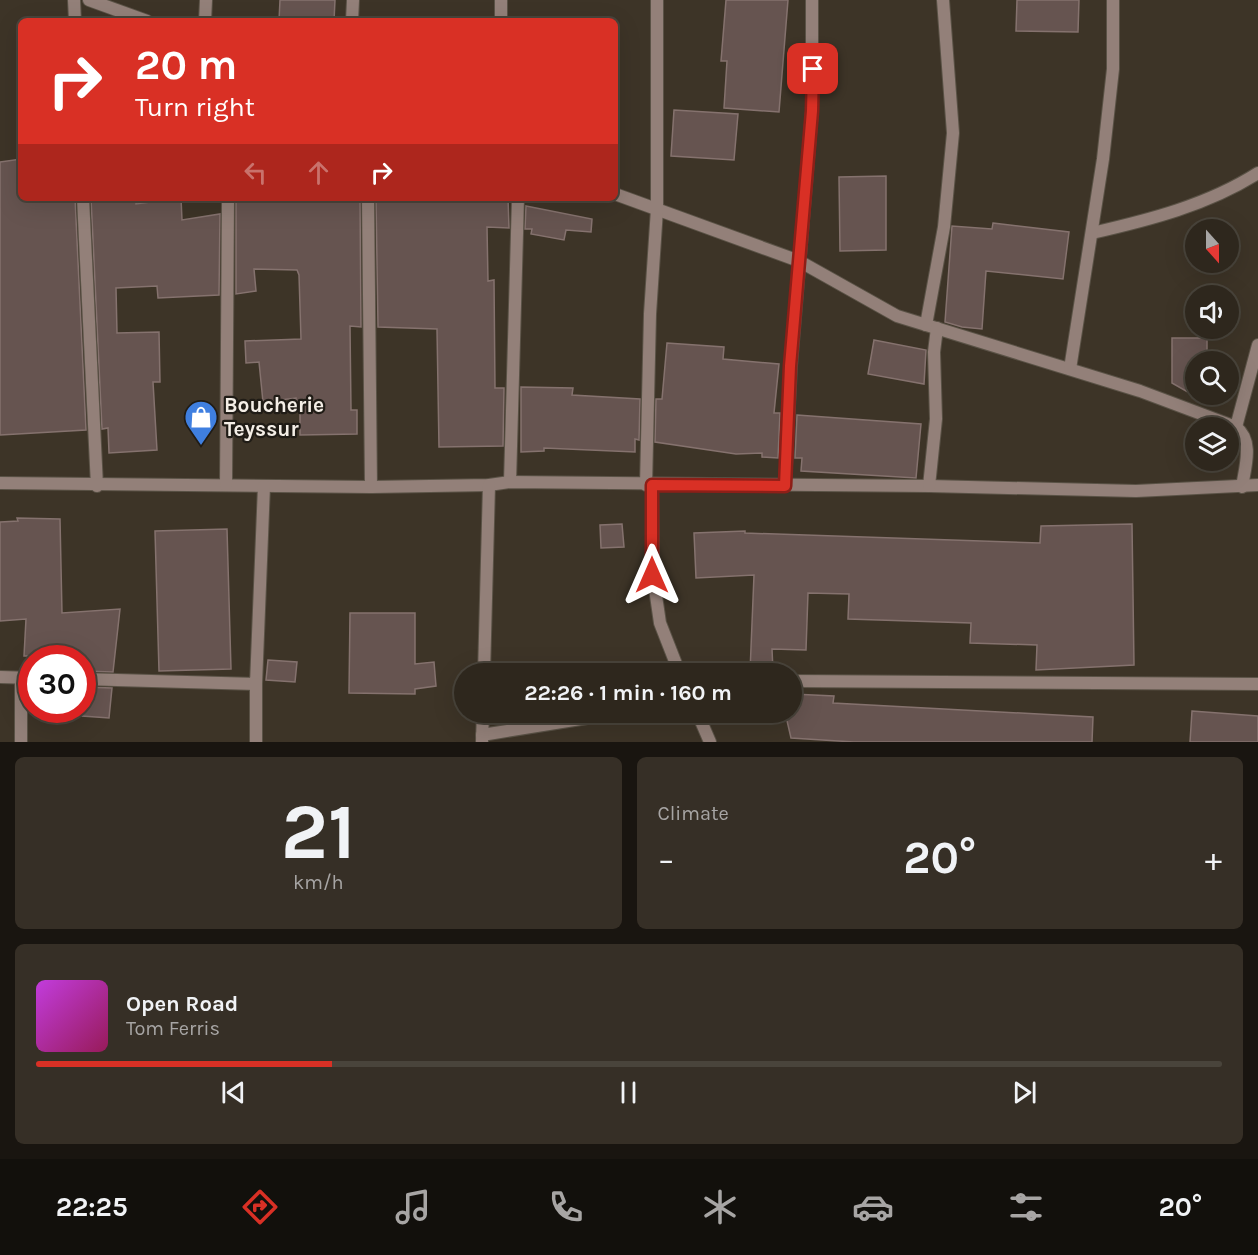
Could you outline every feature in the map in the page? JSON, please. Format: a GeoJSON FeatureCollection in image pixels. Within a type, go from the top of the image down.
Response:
{"type":"FeatureCollection","features":[{"type":"Feature","properties":{"kind":"street"},"geometry":{"type":"LineString","coordinates":[[74,0],[75,18]]}},
{"type":"Feature","properties":{"kind":"street"},"geometry":{"type":"LineString","coordinates":[[89,0],[139,18]]}},
{"type":"Feature","properties":{"kind":"street"},"geometry":{"type":"LineString","coordinates":[[205,18],[206,0]]}},
{"type":"Feature","properties":{"kind":"street"},"geometry":{"type":"LineString","coordinates":[[352,18],[353,0]]}},
{"type":"Feature","properties":{"kind":"street"},"geometry":{"type":"LineString","coordinates":[[501,0],[501,18]]}},
{"type":"Feature","properties":{"kind":"street"},"geometry":{"type":"LineString","coordinates":[[657,0],[657,209],[650,314],[649,485],[652,575],[660,623],[676,663]]}},
{"type":"Feature","properties":{"kind":"street"},"geometry":{"type":"LineString","coordinates":[[785,486],[799,261],[812,111],[812,0]]}},
{"type":"Feature","properties":{"kind":"street"},"geometry":{"type":"LineString","coordinates":[[929,486],[936,419],[932,326],[953,133],[943,0]]}},
{"type":"Feature","properties":{"kind":"street"},"geometry":{"type":"LineString","coordinates":[[1070,369],[1092,233],[1113,69],[1113,0]]}},
{"type":"Feature","properties":{"kind":"street"},"geometry":{"type":"LineString","coordinates":[[1092,233],[1157,218],[1222,192],[1258,173]]}},
{"type":"Feature","properties":{"kind":"street"},"geometry":{"type":"LineString","coordinates":[[618,195],[799,261],[897,316],[1140,391],[1209,417]]}},
{"type":"Feature","properties":{"kind":"street"},"geometry":{"type":"LineString","coordinates":[[83,201],[97,486]]}},
{"type":"Feature","properties":{"kind":"street"},"geometry":{"type":"LineString","coordinates":[[226,485],[228,201]]}},
{"type":"Feature","properties":{"kind":"street"},"geometry":{"type":"LineString","coordinates":[[368,201],[371,487]]}},
{"type":"Feature","properties":{"kind":"street"},"geometry":{"type":"LineString","coordinates":[[510,482],[518,201]]}},
{"type":"Feature","properties":{"kind":"street"},"geometry":{"type":"LineString","coordinates":[[1239,417],[1258,345]]}},
{"type":"Feature","properties":{"kind":"street"},"geometry":{"type":"LineString","coordinates":[[1239,429],[1245,434],[1247,443],[1242,487]]}},
{"type":"Feature","properties":{"kind":"street"},"geometry":{"type":"LineString","coordinates":[[0,483],[97,486],[371,487],[489,485],[510,482],[929,486],[1136,491],[1258,485]]}},
{"type":"Feature","properties":{"kind":"street"},"geometry":{"type":"LineString","coordinates":[[484,663],[489,485]]}},
{"type":"Feature","properties":{"kind":"street"},"geometry":{"type":"LineString","coordinates":[[256,742],[256,684],[264,486]]}},
{"type":"Feature","properties":{"kind":"street"},"geometry":{"type":"LineString","coordinates":[[0,677],[18,678]]}},
{"type":"Feature","properties":{"kind":"street"},"geometry":{"type":"LineString","coordinates":[[96,680],[256,684]]}},
{"type":"Feature","properties":{"kind":"street"},"geometry":{"type":"LineString","coordinates":[[802,681],[1258,684]]}},
{"type":"Feature","properties":{"kind":"street"},"geometry":{"type":"LineString","coordinates":[[21,742],[22,723]]}},
{"type":"Feature","properties":{"kind":"street"},"geometry":{"type":"LineString","coordinates":[[483,723],[482,739],[566,723]]}},
{"type":"Feature","properties":{"kind":"street"},"geometry":{"type":"LineString","coordinates":[[702,723],[710,742]]}},
{"type":"Feature","properties":{"kind":"building"},"geometry":{"type":"Polygon","coordinates":[[[280,0],[335,0],[334,18],[279,18],[280,0]]]}},
{"type":"Feature","properties":{"kind":"building"},"geometry":{"type":"Polygon","coordinates":[[[726,0],[788,0],[779,112],[724,108],[727,61],[721,61],[726,0]]]}},
{"type":"Feature","properties":{"kind":"building"},"geometry":{"type":"Polygon","coordinates":[[[1017,0],[1079,0],[1078,32],[1016,31],[1017,0]]]}},
{"type":"Feature","properties":{"kind":"building"},"geometry":{"type":"Polygon","coordinates":[[[674,110],[738,114],[734,160],[671,156],[674,110]]]}},
{"type":"Feature","properties":{"kind":"building"},"geometry":{"type":"Polygon","coordinates":[[[18,159],[18,201],[75,201],[86,430],[0,435],[0,162],[18,159]]]}},
{"type":"Feature","properties":{"kind":"building"},"geometry":{"type":"Polygon","coordinates":[[[886,176],[886,250],[840,251],[839,177],[886,176]]]}},
{"type":"Feature","properties":{"kind":"building"},"geometry":{"type":"Polygon","coordinates":[[[91,201],[136,201],[136,204],[181,201],[182,220],[220,214],[219,295],[158,298],[157,286],[116,288],[117,333],[159,332],[160,382],[153,382],[157,450],[109,453],[108,428],[102,429],[91,201]]]}},
{"type":"Feature","properties":{"kind":"building"},"geometry":{"type":"Polygon","coordinates":[[[236,201],[360,201],[361,327],[350,326],[351,410],[357,410],[357,434],[300,435],[300,407],[296,407],[296,398],[263,402],[259,362],[246,363],[245,341],[301,339],[297,270],[254,269],[256,291],[236,294],[236,201]]]}},
{"type":"Feature","properties":{"kind":"building"},"geometry":{"type":"Polygon","coordinates":[[[376,201],[508,201],[509,228],[487,227],[488,281],[494,280],[495,388],[504,388],[503,446],[439,447],[437,329],[378,327],[376,201]]]}},
{"type":"Feature","properties":{"kind":"building"},"geometry":{"type":"Polygon","coordinates":[[[526,206],[592,219],[591,232],[566,230],[564,240],[531,234],[532,229],[525,229],[526,206]]]}},
{"type":"Feature","properties":{"kind":"building"},"geometry":{"type":"Polygon","coordinates":[[[993,223],[1069,232],[1063,279],[986,271],[982,329],[945,322],[952,226],[992,229],[993,223]]]}},
{"type":"Feature","properties":{"kind":"building"},"geometry":{"type":"Polygon","coordinates":[[[1172,338],[1207,339],[1207,351],[1185,351],[1185,390],[1172,383],[1172,338]]]}},
{"type":"Feature","properties":{"kind":"building"},"geometry":{"type":"Polygon","coordinates":[[[874,340],[926,350],[924,384],[868,374],[874,340]]]}},
{"type":"Feature","properties":{"kind":"building"},"geometry":{"type":"Polygon","coordinates":[[[667,343],[724,347],[723,359],[779,364],[774,413],[780,413],[778,458],[762,457],[762,453],[736,454],[655,442],[656,399],[662,399],[667,343]]]}},
{"type":"Feature","properties":{"kind":"building"},"geometry":{"type":"Polygon","coordinates":[[[521,387],[573,388],[572,395],[640,399],[639,440],[635,439],[635,452],[544,448],[544,451],[521,452],[521,387]]]}},
{"type":"Feature","properties":{"kind":"building"},"geometry":{"type":"Polygon","coordinates":[[[797,415],[921,424],[916,478],[801,471],[802,458],[795,458],[797,415]]]}},
{"type":"Feature","properties":{"kind":"building"},"geometry":{"type":"Polygon","coordinates":[[[17,518],[60,519],[62,613],[120,609],[113,672],[96,671],[96,645],[25,645],[26,619],[0,621],[0,522],[18,521],[17,518]]]}},
{"type":"Feature","properties":{"kind":"building"},"geometry":{"type":"Polygon","coordinates":[[[622,524],[624,547],[601,548],[600,525],[622,524]]]}},
{"type":"Feature","properties":{"kind":"building"},"geometry":{"type":"Polygon","coordinates":[[[1132,524],[1134,665],[1036,670],[1037,645],[970,643],[971,623],[848,619],[849,594],[808,593],[806,650],[772,649],[773,663],[750,663],[754,575],[696,578],[694,533],[745,531],[745,533],[1040,543],[1041,526],[1132,524]]]}},
{"type":"Feature","properties":{"kind":"building"},"geometry":{"type":"Polygon","coordinates":[[[227,529],[231,669],[159,671],[155,531],[227,529]]]}},
{"type":"Feature","properties":{"kind":"building"},"geometry":{"type":"Polygon","coordinates":[[[350,613],[415,613],[415,664],[434,662],[436,686],[415,689],[415,694],[349,693],[350,613]]]}},
{"type":"Feature","properties":{"kind":"building"},"geometry":{"type":"Polygon","coordinates":[[[268,660],[297,662],[295,682],[266,680],[268,660]]]}},
{"type":"Feature","properties":{"kind":"building"},"geometry":{"type":"Polygon","coordinates":[[[96,687],[112,688],[109,718],[96,717],[96,687]]]}},
{"type":"Feature","properties":{"kind":"building"},"geometry":{"type":"Polygon","coordinates":[[[802,694],[834,696],[833,703],[1093,717],[1092,742],[854,742],[791,738],[788,723],[802,723],[802,694]]]}},
{"type":"Feature","properties":{"kind":"building"},"geometry":{"type":"Polygon","coordinates":[[[1192,711],[1258,716],[1258,742],[1190,742],[1192,711]]]}},
{"type":"Feature","properties":{"kind":"place","name":"Boucherie Teyssur"},"geometry":{"type":"Point","coordinates":[201,446]}},
{"type":"Feature","properties":{"kind":"route"},"geometry":{"type":"LineString","coordinates":[[652,575],[652,485],[785,486],[790,366],[812,111],[813,69]]}}]}
